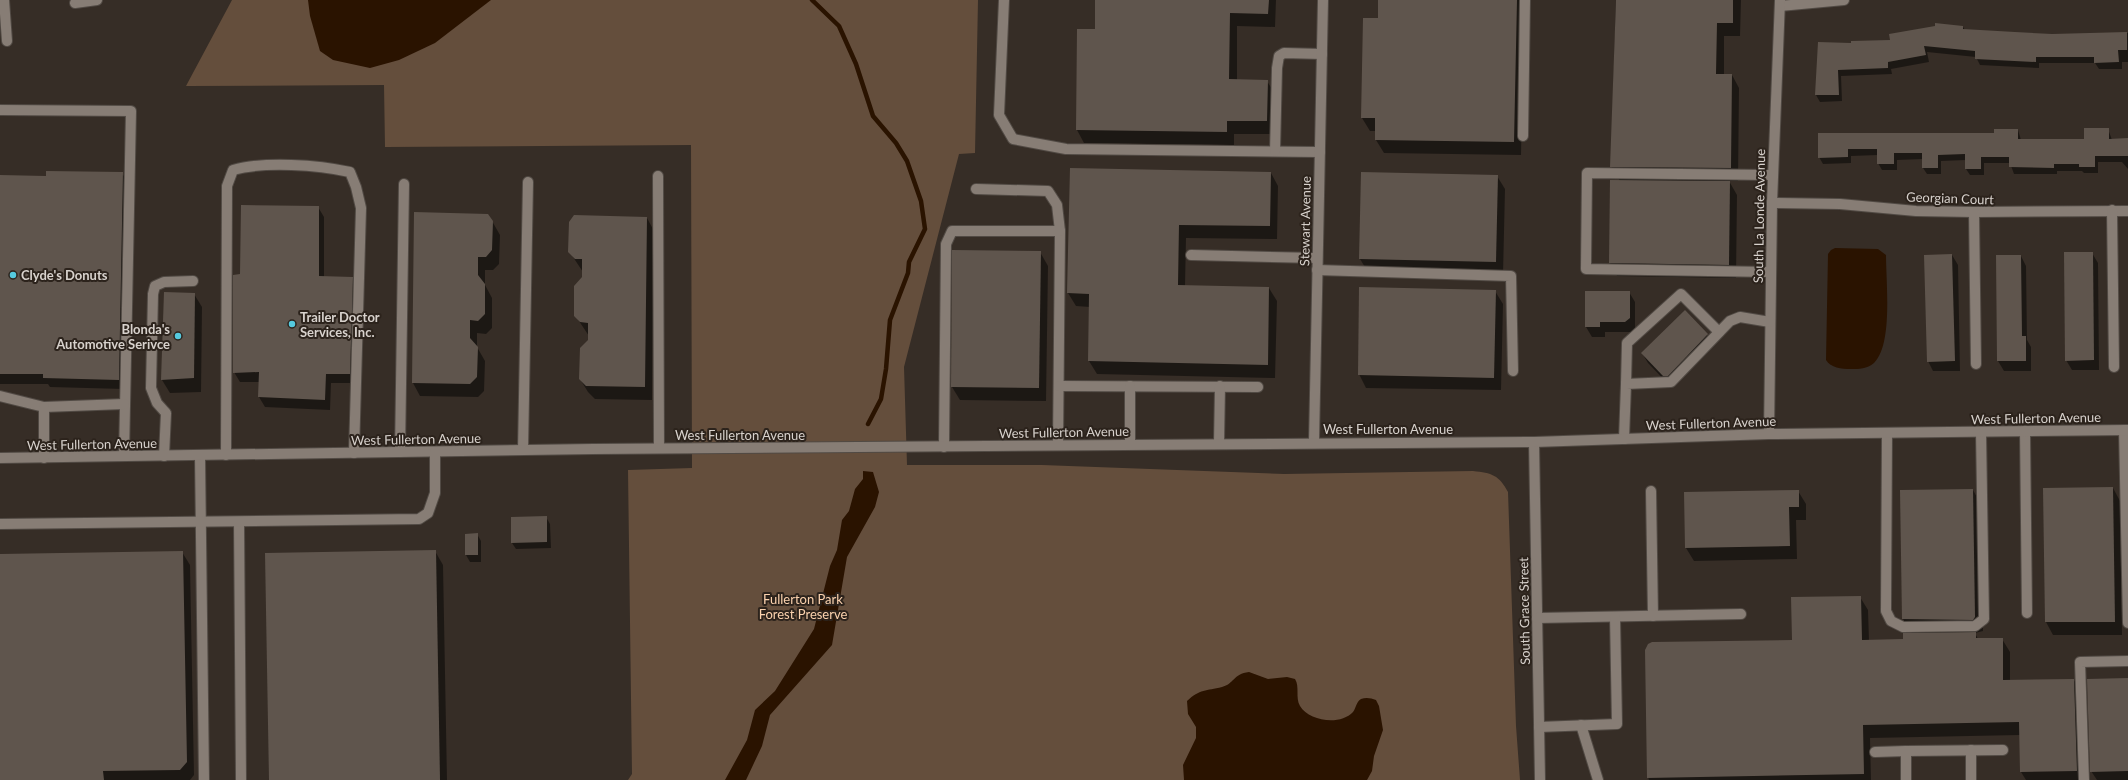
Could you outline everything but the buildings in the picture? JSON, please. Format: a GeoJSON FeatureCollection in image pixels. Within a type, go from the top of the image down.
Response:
{"type":"FeatureCollection","features":[{"type":"Feature","properties":{"kind":"street"},"geometry":{"type":"LineString","coordinates":[[4,0],[7,41]]}},
{"type":"Feature","properties":{"kind":"street"},"geometry":{"type":"LineString","coordinates":[[75,3],[97,0]]}},
{"type":"Feature","properties":{"kind":"street"},"geometry":{"type":"LineString","coordinates":[[1004,0],[999,115],[1013,138],[1066,149],[1320,152]]}},
{"type":"Feature","properties":{"kind":"street","name":"Stewart Avenue"},"geometry":{"type":"LineString","coordinates":[[1314,442],[1323,0]]}},
{"type":"Feature","properties":{"kind":"street"},"geometry":{"type":"LineString","coordinates":[[1523,136],[1525,0]]}},
{"type":"Feature","properties":{"kind":"street"},"geometry":{"type":"LineString","coordinates":[[1780,3],[1844,0]]}},
{"type":"Feature","properties":{"kind":"street","name":"South La Londe Avenue"},"geometry":{"type":"LineString","coordinates":[[1769,434],[1772,204],[1780,3]]}},
{"type":"Feature","properties":{"kind":"street"},"geometry":{"type":"LineString","coordinates":[[1275,151],[1277,68],[1279,56],[1284,53],[1322,54]]}},
{"type":"Feature","properties":{"kind":"street"},"geometry":{"type":"LineString","coordinates":[[0,110],[131,111],[124,456]]}},
{"type":"Feature","properties":{"kind":"street"},"geometry":{"type":"LineString","coordinates":[[226,455],[228,186],[233,170],[247,166],[324,167],[350,172],[356,187],[361,208],[354,453]]}},
{"type":"Feature","properties":{"kind":"street"},"geometry":{"type":"LineString","coordinates":[[1771,272],[1586,269],[1588,173],[1773,176]]}},
{"type":"Feature","properties":{"kind":"street"},"geometry":{"type":"LineString","coordinates":[[658,176],[659,448]]}},
{"type":"Feature","properties":{"kind":"street"},"geometry":{"type":"LineString","coordinates":[[523,450],[528,182]]}},
{"type":"Feature","properties":{"kind":"street"},"geometry":{"type":"LineString","coordinates":[[400,452],[404,184]]}},
{"type":"Feature","properties":{"kind":"street"},"geometry":{"type":"LineString","coordinates":[[976,189],[1048,191],[1057,205],[1060,231],[1058,445]]}},
{"type":"Feature","properties":{"kind":"street","name":"Georgian Court"},"geometry":{"type":"LineString","coordinates":[[1772,204],[1840,204],[1916,211],[2128,211]]}},
{"type":"Feature","properties":{"kind":"street"},"geometry":{"type":"LineString","coordinates":[[2112,210],[2114,368]]}},
{"type":"Feature","properties":{"kind":"street"},"geometry":{"type":"LineString","coordinates":[[1974,212],[1976,364]]}},
{"type":"Feature","properties":{"kind":"street"},"geometry":{"type":"LineString","coordinates":[[944,447],[946,244],[952,231],[1060,231]]}},
{"type":"Feature","properties":{"kind":"street"},"geometry":{"type":"LineString","coordinates":[[1191,255],[1318,258]]}},
{"type":"Feature","properties":{"kind":"street"},"geometry":{"type":"LineString","coordinates":[[1317,270],[1512,276],[1512,371]]}},
{"type":"Feature","properties":{"kind":"street"},"geometry":{"type":"LineString","coordinates":[[164,456],[166,413],[157,403],[150,388],[153,294],[155,286],[164,282],[193,281]]}},
{"type":"Feature","properties":{"kind":"street"},"geometry":{"type":"LineString","coordinates":[[1624,439],[1627,343],[1682,294],[1719,332]]}},
{"type":"Feature","properties":{"kind":"street"},"geometry":{"type":"LineString","coordinates":[[1626,384],[1671,382],[1730,321],[1740,317],[1770,322]]}},
{"type":"Feature","properties":{"kind":"street"},"geometry":{"type":"LineString","coordinates":[[1059,386],[1258,386]]}},
{"type":"Feature","properties":{"kind":"street"},"geometry":{"type":"LineString","coordinates":[[1130,386],[1130,444]]}},
{"type":"Feature","properties":{"kind":"street"},"geometry":{"type":"LineString","coordinates":[[1219,444],[1220,386]]}},
{"type":"Feature","properties":{"kind":"street"},"geometry":{"type":"LineString","coordinates":[[0,396],[44,407],[124,404]]}},
{"type":"Feature","properties":{"kind":"street"},"geometry":{"type":"LineString","coordinates":[[44,407],[44,458]]}},
{"type":"Feature","properties":{"kind":"street"},"geometry":{"type":"LineString","coordinates":[[2126,430],[2128,622]]}},
{"type":"Feature","properties":{"kind":"street","name":"West Fullerton Avenue"},"geometry":{"type":"LineString","coordinates":[[0,458],[659,448],[944,447],[1314,442],[1534,442],[1769,434],[2126,430]]}},
{"type":"Feature","properties":{"kind":"street"},"geometry":{"type":"LineString","coordinates":[[2025,431],[2028,612]]}},
{"type":"Feature","properties":{"kind":"street"},"geometry":{"type":"LineString","coordinates":[[1887,432],[1886,611],[1891,621],[1903,627],[1975,626],[1984,619],[1981,432]]}},
{"type":"Feature","properties":{"kind":"street","name":"South Grace Street"},"geometry":{"type":"LineString","coordinates":[[1534,442],[1540,780]]}},
{"type":"Feature","properties":{"kind":"street"},"geometry":{"type":"LineString","coordinates":[[0,524],[201,523],[418,519],[428,513],[435,493],[435,452]]}},
{"type":"Feature","properties":{"kind":"street"},"geometry":{"type":"LineString","coordinates":[[200,456],[204,780]]}},
{"type":"Feature","properties":{"kind":"street"},"geometry":{"type":"LineString","coordinates":[[1651,491],[1653,616]]}},
{"type":"Feature","properties":{"kind":"street"},"geometry":{"type":"LineString","coordinates":[[240,522],[241,780]]}},
{"type":"Feature","properties":{"kind":"street"},"geometry":{"type":"LineString","coordinates":[[1537,618],[1741,614]]}},
{"type":"Feature","properties":{"kind":"street"},"geometry":{"type":"LineString","coordinates":[[1539,727],[1616,724],[1614,617]]}},
{"type":"Feature","properties":{"kind":"street"},"geometry":{"type":"LineString","coordinates":[[2084,780],[2080,662],[2128,661]]}},
{"type":"Feature","properties":{"kind":"street"},"geometry":{"type":"LineString","coordinates":[[1581,725],[1598,780]]}},
{"type":"Feature","properties":{"kind":"street"},"geometry":{"type":"LineString","coordinates":[[1971,750],[1971,780]]}},
{"type":"Feature","properties":{"kind":"street"},"geometry":{"type":"LineString","coordinates":[[1875,752],[2003,750]]}},
{"type":"Feature","properties":{"kind":"street"},"geometry":{"type":"LineString","coordinates":[[1906,751],[1906,780]]}},
{"type":"Feature","properties":{"kind":"green space","name":"Fullerton Park Forest Preserve"},"geometry":{"type":"Polygon","coordinates":[[[232,0],[978,0],[975,153],[959,154],[904,367],[907,465],[1042,465],[1284,474],[1473,471],[1490,474],[1498,478],[1508,492],[1516,726],[1520,780],[628,780],[632,774],[628,470],[692,468],[691,145],[385,147],[384,85],[186,86],[232,0]]]}},
{"type":"Feature","properties":{"kind":"shaded area"},"geometry":{"type":"Polygon","coordinates":[[[308,0],[491,0],[435,43],[399,60],[370,68],[333,60],[320,51],[310,16],[308,0]]]}},
{"type":"Feature","properties":{"kind":"shaded area"},"geometry":{"type":"Polygon","coordinates":[[[1835,248],[1878,249],[1886,255],[1887,312],[1884,342],[1880,354],[1874,363],[1863,368],[1840,368],[1831,365],[1826,360],[1828,254],[1835,248]]]}},
{"type":"Feature","properties":{"kind":"shaded area"},"geometry":{"type":"Polygon","coordinates":[[[863,471],[873,472],[879,492],[875,507],[847,557],[832,645],[770,715],[762,746],[746,780],[725,780],[747,740],[755,710],[775,691],[814,629],[830,566],[837,550],[842,520],[849,511],[855,489],[863,479],[863,471]]]}},
{"type":"Feature","properties":{"kind":"shaded area"},"geometry":{"type":"Polygon","coordinates":[[[1249,672],[1268,679],[1287,677],[1295,679],[1300,706],[1310,715],[1325,720],[1340,719],[1347,716],[1353,712],[1361,699],[1368,698],[1376,700],[1379,706],[1383,730],[1374,756],[1372,771],[1367,780],[1184,780],[1183,765],[1196,738],[1196,727],[1188,714],[1187,701],[1200,692],[1226,686],[1240,675],[1249,672]]]}},
{"type":"Feature","properties":{"kind":"waterway"},"geometry":{"type":"LineString","coordinates":[[812,0],[839,26],[856,64],[873,116],[896,143],[907,161],[921,201],[925,229],[909,262],[908,273],[890,320],[886,369],[881,399],[868,424]]}},
{"type":"Feature","properties":{"kind":"place","name":"Clyde's Donuts"},"geometry":{"type":"Point","coordinates":[13,275]}},
{"type":"Feature","properties":{"kind":"place","name":"Trailer Doctor Services, Inc."},"geometry":{"type":"Point","coordinates":[292,324]}},
{"type":"Feature","properties":{"kind":"place","name":"Blonda's Automotive Serivce"},"geometry":{"type":"Point","coordinates":[178,336]}}]}
